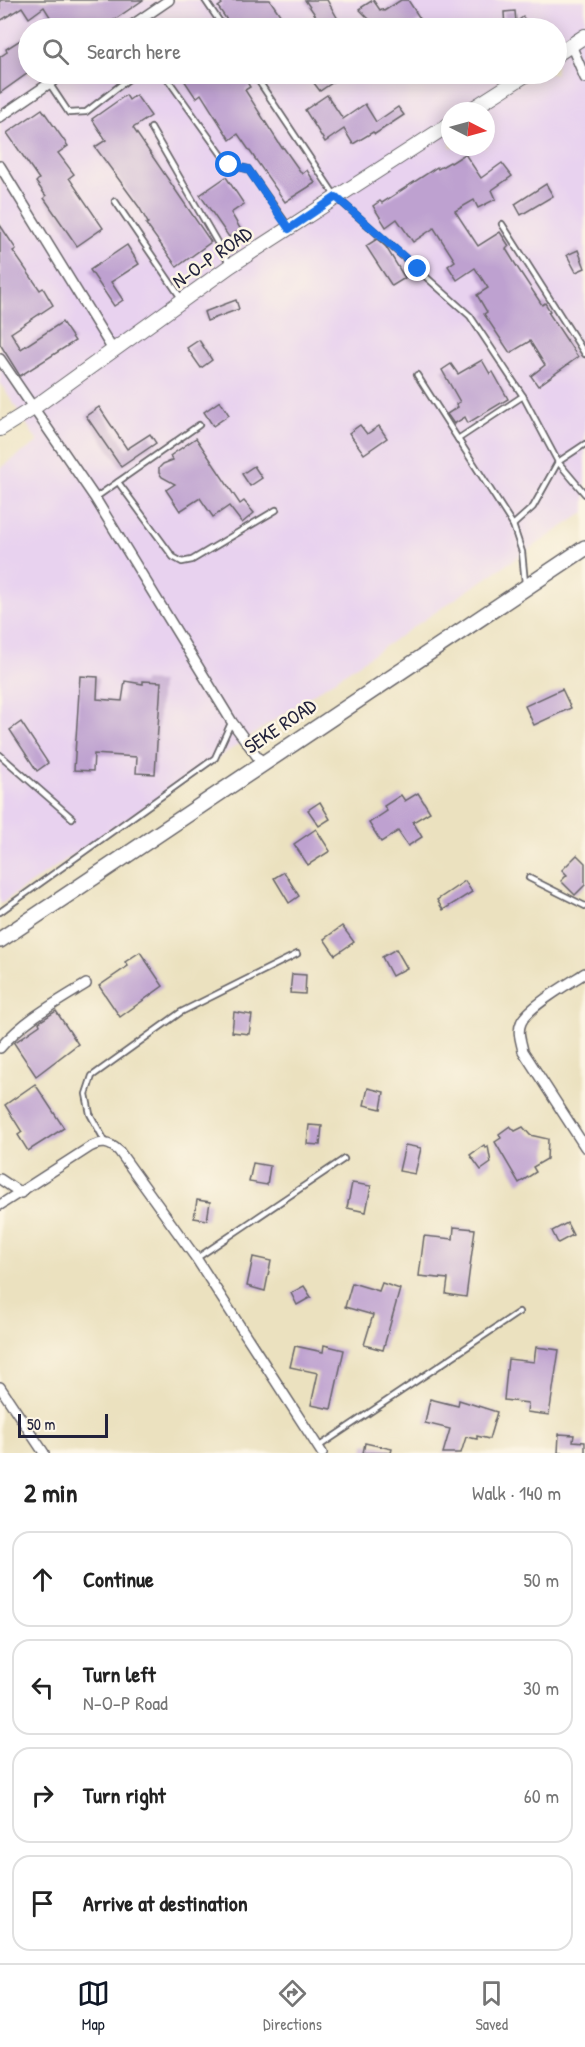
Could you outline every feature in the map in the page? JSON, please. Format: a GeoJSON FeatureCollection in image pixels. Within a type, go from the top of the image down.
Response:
{"type":"FeatureCollection","features":[{"type":"Feature","properties":{"kind":"main road","name":"SEKE ROAD"},"geometry":{"type":"LineString","coordinates":[[0,940],[585,548]]}},
{"type":"Feature","properties":{"kind":"street"},"geometry":{"type":"LineString","coordinates":[[143,18],[169,0]]}},
{"type":"Feature","properties":{"kind":"street"},"geometry":{"type":"LineString","coordinates":[[567,47],[585,36]]}},
{"type":"Feature","properties":{"kind":"street"},"geometry":{"type":"LineString","coordinates":[[571,45],[585,78]]}},
{"type":"Feature","properties":{"kind":"street"},"geometry":{"type":"LineString","coordinates":[[0,117],[48,84]]}},
{"type":"Feature","properties":{"kind":"street"},"geometry":{"type":"LineString","coordinates":[[483,102],[511,84]]}},
{"type":"Feature","properties":{"kind":"street","name":"N-O-P ROAD"},"geometry":{"type":"LineString","coordinates":[[0,429],[32,409],[230,266],[441,130]]}},
{"type":"Feature","properties":{"kind":"street"},"geometry":{"type":"LineString","coordinates":[[0,166],[113,350]]}},
{"type":"Feature","properties":{"kind":"street"},"geometry":{"type":"LineString","coordinates":[[0,359],[95,498],[232,722],[262,763]]}},
{"type":"Feature","properties":{"kind":"street"},"geometry":{"type":"LineString","coordinates":[[585,973],[528,1012],[521,1023],[519,1035],[523,1051],[585,1147]]}},
{"type":"Feature","properties":{"kind":"street"},"geometry":{"type":"LineString","coordinates":[[0,1048],[9,1037],[37,1014],[86,984]]}},
{"type":"Feature","properties":{"kind":"street"},"geometry":{"type":"LineString","coordinates":[[0,1204],[98,1143],[106,1143],[120,1151],[196,1258],[320,1450]]}},
{"type":"Feature","properties":{"kind":"street"},"geometry":{"type":"LineString","coordinates":[[0,1179],[21,1192]]}},
{"type":"Feature","properties":{"kind":"street"},"geometry":{"type":"LineString","coordinates":[[0,1387],[44,1453]]}},
{"type":"Feature","properties":{"kind":"lane"},"geometry":{"type":"LineString","coordinates":[[205,0],[217,18]]}},
{"type":"Feature","properties":{"kind":"lane"},"geometry":{"type":"LineString","coordinates":[[50,84],[69,113],[86,112],[122,84]]}},
{"type":"Feature","properties":{"kind":"lane"},"geometry":{"type":"LineString","coordinates":[[171,84],[229,165],[248,169],[289,229]]}},
{"type":"Feature","properties":{"kind":"lane"},"geometry":{"type":"LineString","coordinates":[[261,84],[336,197],[470,316],[523,396],[558,462],[585,494]]}},
{"type":"Feature","properties":{"kind":"lane"},"geometry":{"type":"LineString","coordinates":[[151,128],[230,266]]}},
{"type":"Feature","properties":{"kind":"lane"},"geometry":{"type":"LineString","coordinates":[[115,201],[183,301]]}},
{"type":"Feature","properties":{"kind":"lane"},"geometry":{"type":"LineString","coordinates":[[502,224],[585,354]]}},
{"type":"Feature","properties":{"kind":"lane"},"geometry":{"type":"LineString","coordinates":[[417,375],[513,525],[522,552],[525,587]]}},
{"type":"Feature","properties":{"kind":"lane"},"geometry":{"type":"LineString","coordinates":[[458,439],[523,396]]}},
{"type":"Feature","properties":{"kind":"lane"},"geometry":{"type":"LineString","coordinates":[[95,498],[199,425]]}},
{"type":"Feature","properties":{"kind":"lane"},"geometry":{"type":"LineString","coordinates":[[513,525],[533,507],[558,462],[585,444]]}},
{"type":"Feature","properties":{"kind":"lane"},"geometry":{"type":"LineString","coordinates":[[118,482],[174,557],[182,562],[192,560],[276,510]]}},
{"type":"Feature","properties":{"kind":"lane"},"geometry":{"type":"LineString","coordinates":[[0,912],[215,758],[232,722]]}},
{"type":"Feature","properties":{"kind":"lane"},"geometry":{"type":"LineString","coordinates":[[0,754],[72,818]]}},
{"type":"Feature","properties":{"kind":"lane"},"geometry":{"type":"LineString","coordinates":[[529,878],[585,906]]}},
{"type":"Feature","properties":{"kind":"lane"},"geometry":{"type":"LineString","coordinates":[[106,1143],[90,1114],[86,1095],[92,1076],[181,1012],[297,954]]}},
{"type":"Feature","properties":{"kind":"lane"},"geometry":{"type":"LineString","coordinates":[[196,1258],[344,1159]]}},
{"type":"Feature","properties":{"kind":"lane"},"geometry":{"type":"LineString","coordinates":[[320,1450],[519,1312]]}},
{"type":"Feature","properties":{"kind":"shaded area"},"geometry":{"type":"Polygon","coordinates":[[[0,0],[585,0],[585,512],[0,904],[0,468],[38,442],[0,382],[0,0]]]}},
{"type":"Feature","properties":{"kind":"building"},"geometry":{"type":"Polygon","coordinates":[[[0,0],[143,0],[117,18],[51,18],[44,7],[29,18],[22,7],[0,21],[0,0]]]}},
{"type":"Feature","properties":{"kind":"building"},"geometry":{"type":"Polygon","coordinates":[[[219,0],[270,0],[282,18],[226,18],[218,7],[222,4],[219,0]]]}},
{"type":"Feature","properties":{"kind":"building"},"geometry":{"type":"Polygon","coordinates":[[[305,0],[327,0],[337,18],[317,18],[305,0]]]}},
{"type":"Feature","properties":{"kind":"building"},"geometry":{"type":"Polygon","coordinates":[[[373,0],[380,10],[384,11],[401,0],[408,0],[420,18],[368,18],[359,9],[373,0]]]}},
{"type":"Feature","properties":{"kind":"building"},"geometry":{"type":"Polygon","coordinates":[[[515,11],[516,18],[504,18],[504,12],[515,11]]]}},
{"type":"Feature","properties":{"kind":"building"},"geometry":{"type":"Polygon","coordinates":[[[18,41],[18,80],[0,93],[0,57],[7,52],[6,49],[18,41]]]}},
{"type":"Feature","properties":{"kind":"building"},"geometry":{"type":"Polygon","coordinates":[[[187,84],[248,84],[250,87],[245,90],[282,148],[302,174],[307,170],[315,183],[285,202],[238,134],[230,140],[201,94],[196,98],[187,84]]]}},
{"type":"Feature","properties":{"kind":"building"},"geometry":{"type":"Polygon","coordinates":[[[315,84],[330,84],[320,91],[315,84]]]}},
{"type":"Feature","properties":{"kind":"building"},"geometry":{"type":"Polygon","coordinates":[[[126,95],[129,100],[136,95],[151,116],[133,128],[211,242],[177,267],[146,224],[148,223],[139,207],[95,147],[106,140],[92,119],[126,95]]]}},
{"type":"Feature","properties":{"kind":"building"},"geometry":{"type":"Polygon","coordinates":[[[327,95],[343,119],[365,104],[376,122],[398,107],[404,115],[375,134],[373,132],[353,144],[344,129],[325,142],[305,110],[327,95]]]}},
{"type":"Feature","properties":{"kind":"building"},"geometry":{"type":"Polygon","coordinates":[[[42,109],[68,146],[58,153],[74,174],[69,178],[103,228],[77,246],[44,198],[46,196],[36,182],[39,179],[7,133],[42,109]]]}},
{"type":"Feature","properties":{"kind":"building"},"geometry":{"type":"Polygon","coordinates":[[[462,156],[466,156],[481,178],[502,163],[512,176],[492,190],[496,199],[478,208],[474,200],[455,211],[478,246],[500,232],[509,246],[506,249],[519,270],[542,305],[545,303],[550,311],[548,312],[578,357],[538,386],[531,376],[545,365],[530,341],[510,353],[484,314],[487,312],[477,295],[488,288],[475,268],[457,280],[448,266],[455,261],[434,228],[413,242],[397,219],[386,227],[373,206],[380,201],[382,203],[437,167],[438,169],[462,156]]]}},
{"type":"Feature","properties":{"kind":"building"},"geometry":{"type":"Polygon","coordinates":[[[226,177],[244,204],[231,213],[241,230],[229,237],[200,195],[226,177]]]}},
{"type":"Feature","properties":{"kind":"building"},"geometry":{"type":"Polygon","coordinates":[[[546,184],[553,196],[521,215],[515,204],[546,184]]]}},
{"type":"Feature","properties":{"kind":"building"},"geometry":{"type":"Polygon","coordinates":[[[0,225],[16,249],[13,251],[40,290],[43,288],[53,305],[11,333],[21,349],[62,322],[75,341],[20,376],[0,344],[0,225]]]}},
{"type":"Feature","properties":{"kind":"building"},"geometry":{"type":"Polygon","coordinates":[[[377,239],[386,247],[405,278],[392,286],[366,246],[377,239]]]}},
{"type":"Feature","properties":{"kind":"building"},"geometry":{"type":"Polygon","coordinates":[[[127,245],[139,264],[111,282],[123,300],[114,306],[90,270],[127,245]]]}},
{"type":"Feature","properties":{"kind":"building"},"geometry":{"type":"Polygon","coordinates":[[[578,250],[585,268],[576,272],[567,255],[578,250]]]}},
{"type":"Feature","properties":{"kind":"building"},"geometry":{"type":"Polygon","coordinates":[[[236,300],[239,309],[207,321],[204,312],[236,300]]]}},
{"type":"Feature","properties":{"kind":"building"},"geometry":{"type":"Polygon","coordinates":[[[199,340],[212,360],[201,368],[187,348],[199,340]]]}},
{"type":"Feature","properties":{"kind":"building"},"geometry":{"type":"Polygon","coordinates":[[[482,360],[490,374],[493,372],[508,399],[468,423],[465,417],[454,424],[447,414],[458,407],[456,404],[460,402],[442,370],[451,364],[458,374],[482,360]]]}},
{"type":"Feature","properties":{"kind":"building"},"geometry":{"type":"Polygon","coordinates":[[[220,401],[229,415],[213,426],[204,412],[220,401]]]}},
{"type":"Feature","properties":{"kind":"building"},"geometry":{"type":"Polygon","coordinates":[[[99,407],[127,449],[150,434],[156,443],[121,467],[86,416],[99,407]]]}},
{"type":"Feature","properties":{"kind":"building"},"geometry":{"type":"Polygon","coordinates":[[[360,425],[367,434],[379,426],[387,438],[364,454],[349,433],[360,425]]]}},
{"type":"Feature","properties":{"kind":"building"},"geometry":{"type":"Polygon","coordinates":[[[196,438],[240,504],[244,501],[254,513],[242,523],[229,506],[213,517],[200,498],[180,511],[166,490],[175,484],[162,477],[159,468],[173,460],[170,456],[196,438]]]}},
{"type":"Feature","properties":{"kind":"building"},"geometry":{"type":"Polygon","coordinates":[[[254,466],[262,478],[250,486],[242,474],[254,466]]]}},
{"type":"Feature","properties":{"kind":"building"},"geometry":{"type":"Polygon","coordinates":[[[80,676],[98,677],[97,699],[122,701],[125,681],[143,684],[143,681],[161,682],[155,774],[136,773],[137,757],[94,754],[93,771],[74,770],[80,676]]]}},
{"type":"Feature","properties":{"kind":"building"},"geometry":{"type":"Polygon","coordinates":[[[562,689],[571,708],[534,725],[525,706],[562,689]]]}},
{"type":"Feature","properties":{"kind":"building"},"geometry":{"type":"Polygon","coordinates":[[[21,722],[48,763],[37,771],[10,730],[21,722]]]}},
{"type":"Feature","properties":{"kind":"building"},"geometry":{"type":"Polygon","coordinates":[[[418,793],[430,812],[413,822],[422,837],[408,846],[398,831],[381,842],[369,823],[387,811],[384,806],[401,795],[405,801],[418,793]]]}},
{"type":"Feature","properties":{"kind":"building"},"geometry":{"type":"Polygon","coordinates":[[[320,802],[330,819],[319,826],[308,810],[320,802]]]}},
{"type":"Feature","properties":{"kind":"building"},"geometry":{"type":"Polygon","coordinates":[[[316,829],[330,851],[308,865],[294,844],[316,829]]]}},
{"type":"Feature","properties":{"kind":"building"},"geometry":{"type":"Polygon","coordinates":[[[577,855],[585,863],[585,885],[575,895],[561,881],[567,875],[562,870],[577,855]]]}},
{"type":"Feature","properties":{"kind":"building"},"geometry":{"type":"Polygon","coordinates":[[[284,872],[299,896],[289,903],[274,878],[284,872]]]}},
{"type":"Feature","properties":{"kind":"building"},"geometry":{"type":"Polygon","coordinates":[[[465,881],[472,892],[443,910],[437,900],[465,881]]]}},
{"type":"Feature","properties":{"kind":"building"},"geometry":{"type":"Polygon","coordinates":[[[342,926],[354,942],[335,955],[324,939],[342,926]]]}},
{"type":"Feature","properties":{"kind":"building"},"geometry":{"type":"Polygon","coordinates":[[[396,949],[407,968],[392,976],[382,957],[396,949]]]}},
{"type":"Feature","properties":{"kind":"building"},"geometry":{"type":"Polygon","coordinates":[[[140,952],[163,986],[120,1017],[99,986],[128,966],[125,962],[140,952]]]}},
{"type":"Feature","properties":{"kind":"building"},"geometry":{"type":"Polygon","coordinates":[[[292,974],[306,975],[305,994],[290,993],[292,974]]]}},
{"type":"Feature","properties":{"kind":"building"},"geometry":{"type":"Polygon","coordinates":[[[56,1011],[78,1044],[36,1076],[14,1043],[56,1011]]]}},
{"type":"Feature","properties":{"kind":"building"},"geometry":{"type":"Polygon","coordinates":[[[234,1012],[252,1015],[249,1034],[232,1032],[234,1012]]]}},
{"type":"Feature","properties":{"kind":"building"},"geometry":{"type":"Polygon","coordinates":[[[35,1084],[64,1128],[28,1151],[18,1135],[22,1132],[5,1105],[35,1084]]]}},
{"type":"Feature","properties":{"kind":"building"},"geometry":{"type":"Polygon","coordinates":[[[368,1088],[384,1092],[381,1109],[364,1105],[368,1088]]]}},
{"type":"Feature","properties":{"kind":"building"},"geometry":{"type":"Polygon","coordinates":[[[309,1125],[322,1126],[320,1145],[307,1144],[309,1125]]]}},
{"type":"Feature","properties":{"kind":"building"},"geometry":{"type":"Polygon","coordinates":[[[510,1126],[515,1131],[523,1127],[530,1135],[548,1139],[547,1159],[533,1167],[536,1172],[519,1183],[495,1142],[501,1138],[499,1134],[510,1126]]]}},
{"type":"Feature","properties":{"kind":"building"},"geometry":{"type":"Polygon","coordinates":[[[405,1145],[421,1148],[415,1174],[399,1171],[405,1145]]]}},
{"type":"Feature","properties":{"kind":"building"},"geometry":{"type":"Polygon","coordinates":[[[484,1145],[486,1148],[488,1146],[491,1163],[481,1170],[470,1155],[484,1145]]]}},
{"type":"Feature","properties":{"kind":"building"},"geometry":{"type":"Polygon","coordinates":[[[253,1163],[270,1166],[267,1185],[249,1182],[253,1163]]]}},
{"type":"Feature","properties":{"kind":"building"},"geometry":{"type":"Polygon","coordinates":[[[352,1183],[371,1186],[366,1212],[347,1208],[352,1183]]]}},
{"type":"Feature","properties":{"kind":"building"},"geometry":{"type":"Polygon","coordinates":[[[197,1200],[210,1202],[207,1220],[194,1218],[197,1200]]]}},
{"type":"Feature","properties":{"kind":"building"},"geometry":{"type":"Polygon","coordinates":[[[567,1223],[573,1235],[558,1243],[552,1231],[567,1223]]]}},
{"type":"Feature","properties":{"kind":"building"},"geometry":{"type":"Polygon","coordinates":[[[454,1227],[475,1229],[466,1297],[446,1294],[448,1279],[419,1276],[424,1236],[453,1239],[454,1227]]]}},
{"type":"Feature","properties":{"kind":"building"},"geometry":{"type":"Polygon","coordinates":[[[253,1257],[271,1261],[265,1291],[247,1286],[253,1257]]]}},
{"type":"Feature","properties":{"kind":"building"},"geometry":{"type":"Polygon","coordinates":[[[352,1283],[379,1291],[382,1283],[400,1289],[383,1350],[364,1345],[373,1315],[345,1307],[352,1283]]]}},
{"type":"Feature","properties":{"kind":"building"},"geometry":{"type":"Polygon","coordinates":[[[304,1286],[311,1297],[297,1305],[291,1293],[304,1286]]]}},
{"type":"Feature","properties":{"kind":"building"},"geometry":{"type":"Polygon","coordinates":[[[324,1345],[344,1350],[331,1409],[311,1405],[318,1373],[290,1367],[295,1346],[323,1352],[324,1345]]]}},
{"type":"Feature","properties":{"kind":"building"},"geometry":{"type":"Polygon","coordinates":[[[536,1347],[559,1350],[549,1415],[527,1412],[528,1403],[504,1400],[508,1359],[534,1362],[536,1347]]]}},
{"type":"Feature","properties":{"kind":"building"},"geometry":{"type":"Polygon","coordinates":[[[430,1399],[458,1406],[459,1400],[497,1412],[489,1439],[477,1436],[477,1439],[466,1437],[461,1453],[443,1453],[450,1429],[425,1423],[430,1399]]]}},
{"type":"Feature","properties":{"kind":"building"},"geometry":{"type":"Polygon","coordinates":[[[559,1434],[574,1435],[573,1441],[585,1442],[585,1453],[558,1453],[559,1434]]]}},
{"type":"Feature","properties":{"kind":"building"},"geometry":{"type":"Polygon","coordinates":[[[365,1443],[392,1449],[391,1453],[363,1453],[365,1443]]]}},
{"type":"Feature","properties":{"kind":"route"},"geometry":{"type":"LineString","coordinates":[[229,165],[248,169],[289,229],[336,197],[418,269]]}}]}
